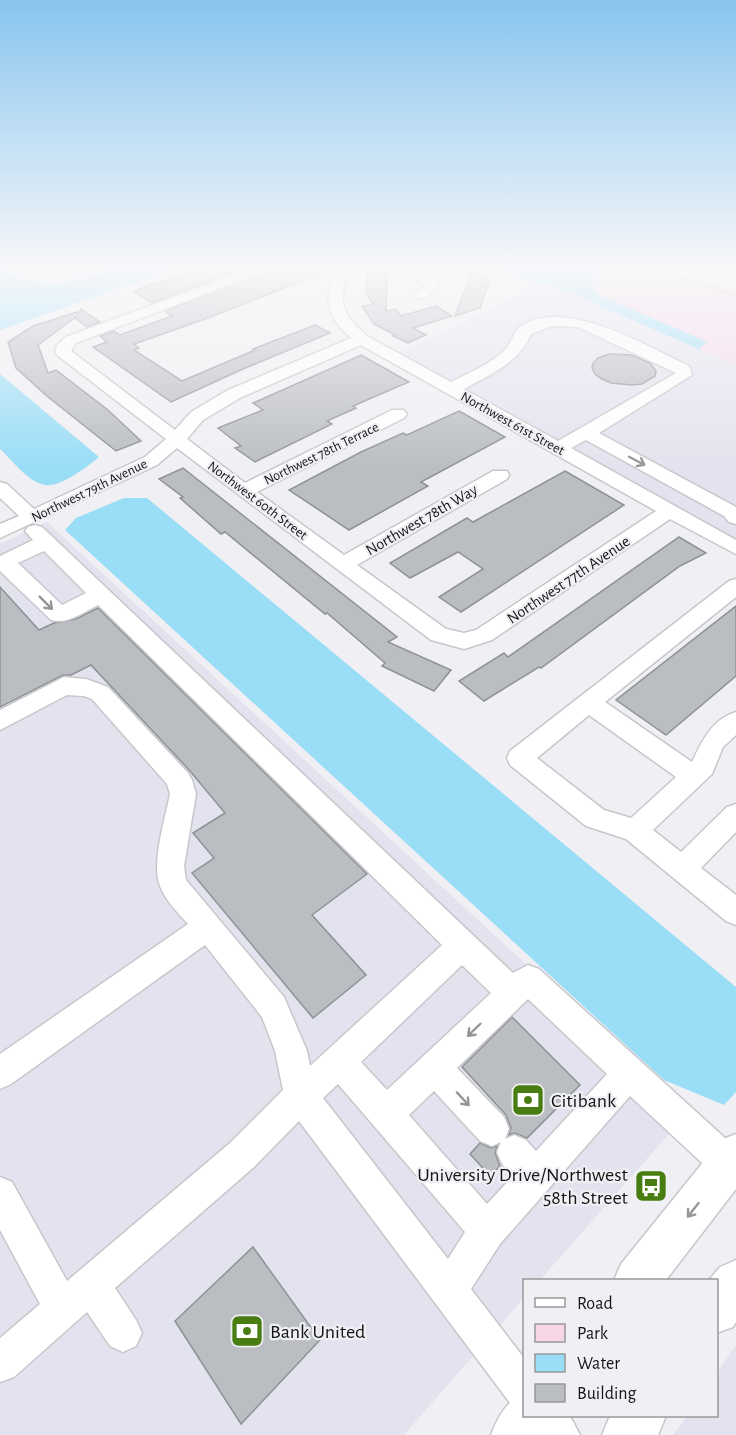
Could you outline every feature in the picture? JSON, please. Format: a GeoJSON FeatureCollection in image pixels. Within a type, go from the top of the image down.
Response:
{"type":"FeatureCollection","features":[{"type":"Feature","properties":{"kind":"main road"},"geometry":{"type":"LineString","coordinates":[[639,1279],[732,1160]]}},
{"type":"Feature","properties":{"kind":"main road"},"geometry":{"type":"LineString","coordinates":[[718,1309],[736,1283]]}},
{"type":"Feature","properties":{"kind":"main road"},"geometry":{"type":"LineString","coordinates":[[516,1435],[530,1417]]}},
{"type":"Feature","properties":{"kind":"main road"},"geometry":{"type":"LineString","coordinates":[[627,1435],[640,1417]]}},
{"type":"Feature","properties":{"kind":"street","name":"Northwest 60th Street"},"geometry":{"type":"LineString","coordinates":[[85,335],[71,340],[65,345],[63,352],[244,491],[439,635],[464,641]]}},
{"type":"Feature","properties":{"kind":"street","name":"Northwest 61st Street"},"geometry":{"type":"LineString","coordinates":[[357,335],[736,548]]}},
{"type":"Feature","properties":{"kind":"street"},"geometry":{"type":"LineString","coordinates":[[451,389],[500,362],[522,340],[523,335]]}},
{"type":"Feature","properties":{"kind":"street"},"geometry":{"type":"LineString","coordinates":[[558,447],[684,375],[683,369],[608,335]]}},
{"type":"Feature","properties":{"kind":"street","name":"Northwest 79th Avenue"},"geometry":{"type":"LineString","coordinates":[[1,530],[125,475],[151,460],[177,439],[197,417],[234,394],[362,339]]}},
{"type":"Feature","properties":{"kind":"street","name":"Northwest 78th Terrace"},"geometry":{"type":"LineString","coordinates":[[244,491],[398,414]]}},
{"type":"Feature","properties":{"kind":"street"},"geometry":{"type":"LineString","coordinates":[[585,433],[731,512],[736,518]]}},
{"type":"Feature","properties":{"kind":"street","name":"Northwest 78th Way"},"geometry":{"type":"LineString","coordinates":[[343,564],[500,475]]}},
{"type":"Feature","properties":{"kind":"street"},"geometry":{"type":"LineString","coordinates":[[0,488],[29,519],[46,542],[512,993]]}},
{"type":"Feature","properties":{"kind":"street","name":"Northwest 77th Avenue"},"geometry":{"type":"LineString","coordinates":[[464,641],[484,635],[669,511]]}},
{"type":"Feature","properties":{"kind":"street"},"geometry":{"type":"LineString","coordinates":[[717,537],[736,524]]}},
{"type":"Feature","properties":{"kind":"street"},"geometry":{"type":"LineString","coordinates":[[46,542],[2,563],[58,615],[101,595]]}},
{"type":"Feature","properties":{"kind":"street"},"geometry":{"type":"LineString","coordinates":[[736,586],[519,758],[595,818],[635,831],[736,912]]}},
{"type":"Feature","properties":{"kind":"street"},"geometry":{"type":"LineString","coordinates":[[0,721],[64,686],[86,688],[100,693],[179,780],[183,794],[170,866],[173,885],[273,1007],[291,1051],[301,1096],[523,1386]]}},
{"type":"Feature","properties":{"kind":"street"},"geometry":{"type":"LineString","coordinates":[[589,703],[694,776]]}},
{"type":"Feature","properties":{"kind":"street"},"geometry":{"type":"LineString","coordinates":[[635,831],[703,767],[714,742],[736,721]]}},
{"type":"Feature","properties":{"kind":"street"},"geometry":{"type":"LineString","coordinates":[[682,869],[736,815]]}},
{"type":"Feature","properties":{"kind":"street"},"geometry":{"type":"LineString","coordinates":[[0,1073],[207,927]]}},
{"type":"Feature","properties":{"kind":"street"},"geometry":{"type":"LineString","coordinates":[[0,1364],[242,1155],[338,1060],[463,945]]}},
{"type":"Feature","properties":{"kind":"street"},"geometry":{"type":"LineString","coordinates":[[386,1114],[528,979],[629,1073],[732,1160]]}},
{"type":"Feature","properties":{"kind":"street"},"geometry":{"type":"LineString","coordinates":[[338,1060],[487,1231]]}},
{"type":"Feature","properties":{"kind":"street"},"geometry":{"type":"LineString","coordinates":[[435,1068],[536,1177]]}},
{"type":"Feature","properties":{"kind":"street"},"geometry":{"type":"LineString","coordinates":[[449,1289],[487,1231],[629,1073]]}},
{"type":"Feature","properties":{"kind":"street"},"geometry":{"type":"LineString","coordinates":[[0,1194],[63,1310]]}},
{"type":"Feature","properties":{"kind":"street"},"geometry":{"type":"LineString","coordinates":[[91,1286],[123,1333]]}},
{"type":"Feature","properties":{"kind":"street"},"geometry":{"type":"LineString","coordinates":[[546,1417],[560,1435]]}},
{"type":"Feature","properties":{"kind":"shaded area"},"geometry":{"type":"Polygon","coordinates":[[[436,335],[667,335],[736,365],[736,546],[391,356],[436,335]]]}},
{"type":"Feature","properties":{"kind":"shaded area"},"geometry":{"type":"Polygon","coordinates":[[[47,522],[619,1050],[692,1108],[541,1279],[523,1279],[523,1299],[404,1435],[0,1435],[0,544],[47,522]]]}},
{"type":"Feature","properties":{"kind":"shaded area"},"geometry":{"type":"Polygon","coordinates":[[[736,1345],[736,1435],[673,1435],[686,1417],[718,1417],[718,1372],[736,1345]]]}},
{"type":"Feature","properties":{"kind":"green space"},"geometry":{"type":"Polygon","coordinates":[[[667,335],[736,335],[736,365],[667,335]]]}},
{"type":"Feature","properties":{"kind":"water"},"geometry":{"type":"Polygon","coordinates":[[[667,335],[691,335],[707,342],[699,349],[667,335]]]}},
{"type":"Feature","properties":{"kind":"water"},"geometry":{"type":"Polygon","coordinates":[[[0,374],[99,457],[74,476],[51,485],[39,483],[26,475],[0,449],[0,374]]]}},
{"type":"Feature","properties":{"kind":"water"},"geometry":{"type":"Polygon","coordinates":[[[124,498],[147,498],[736,987],[736,1092],[724,1105],[664,1080],[65,530],[76,518],[124,498]]]}},
{"type":"Feature","properties":{"kind":"building"},"geometry":{"type":"Polygon","coordinates":[[[19,335],[51,335],[38,345],[48,373],[56,370],[108,410],[141,441],[116,451],[48,397],[16,368],[8,342],[19,335]]]}},
{"type":"Feature","properties":{"kind":"building"},"geometry":{"type":"Polygon","coordinates":[[[160,335],[134,344],[139,348],[134,350],[182,381],[289,335],[325,335],[171,402],[93,347],[107,342],[100,336],[160,335]]]}},
{"type":"Feature","properties":{"kind":"building"},"geometry":{"type":"Polygon","coordinates":[[[426,335],[408,343],[393,336],[426,335]]]}},
{"type":"Feature","properties":{"kind":"building"},"geometry":{"type":"Polygon","coordinates":[[[610,354],[631,355],[650,363],[656,371],[655,376],[642,384],[632,385],[611,383],[602,379],[595,374],[592,368],[593,363],[598,358],[610,354]]]}},
{"type":"Feature","properties":{"kind":"building"},"geometry":{"type":"Polygon","coordinates":[[[361,355],[409,382],[353,406],[356,408],[327,421],[332,424],[255,462],[235,448],[241,446],[218,428],[263,410],[253,403],[361,355]]]}},
{"type":"Feature","properties":{"kind":"building"},"geometry":{"type":"Polygon","coordinates":[[[459,411],[505,437],[421,482],[428,486],[349,530],[289,490],[361,452],[403,433],[407,435],[459,411]]]}},
{"type":"Feature","properties":{"kind":"building"},"geometry":{"type":"Polygon","coordinates":[[[183,468],[397,637],[388,642],[451,670],[434,691],[382,666],[385,663],[327,613],[325,614],[225,532],[221,534],[180,498],[183,497],[159,479],[183,468]]]}},
{"type":"Feature","properties":{"kind":"building"},"geometry":{"type":"Polygon","coordinates":[[[565,471],[624,505],[461,612],[439,597],[483,569],[458,552],[410,578],[390,563],[467,518],[473,522],[565,471]]]}},
{"type":"Feature","properties":{"kind":"building"},"geometry":{"type":"Polygon","coordinates":[[[679,537],[706,553],[680,566],[541,668],[539,667],[484,701],[459,681],[504,653],[508,657],[679,537]]]}},
{"type":"Feature","properties":{"kind":"building"},"geometry":{"type":"Polygon","coordinates":[[[0,587],[39,630],[54,623],[76,619],[98,608],[367,874],[312,915],[366,975],[313,1018],[192,873],[214,858],[193,833],[225,813],[190,771],[91,665],[71,675],[63,675],[0,707],[0,587]]]}},
{"type":"Feature","properties":{"kind":"building"},"geometry":{"type":"Polygon","coordinates":[[[736,606],[736,676],[666,735],[616,700],[736,606]]]}},
{"type":"Feature","properties":{"kind":"building","name":"Citibank"},"geometry":{"type":"Polygon","coordinates":[[[512,1017],[580,1085],[527,1138],[515,1133],[509,1135],[511,1128],[506,1115],[462,1067],[512,1017]]]}},
{"type":"Feature","properties":{"kind":"building"},"geometry":{"type":"Polygon","coordinates":[[[480,1143],[491,1148],[497,1146],[495,1153],[500,1166],[490,1176],[470,1154],[480,1143]]]}},
{"type":"Feature","properties":{"kind":"building","name":"Bank United"},"geometry":{"type":"Polygon","coordinates":[[[253,1247],[320,1340],[241,1424],[175,1321],[253,1247]]]}},
{"type":"Feature","properties":{"kind":"place","name":"Citibank"},"geometry":{"type":"Point","coordinates":[528,1100]}},
{"type":"Feature","properties":{"kind":"place","name":"University Drive/Northwest 58th Street"},"geometry":{"type":"Point","coordinates":[651,1186]}},
{"type":"Feature","properties":{"kind":"place","name":"Bank United"},"geometry":{"type":"Point","coordinates":[247,1331]}}]}
